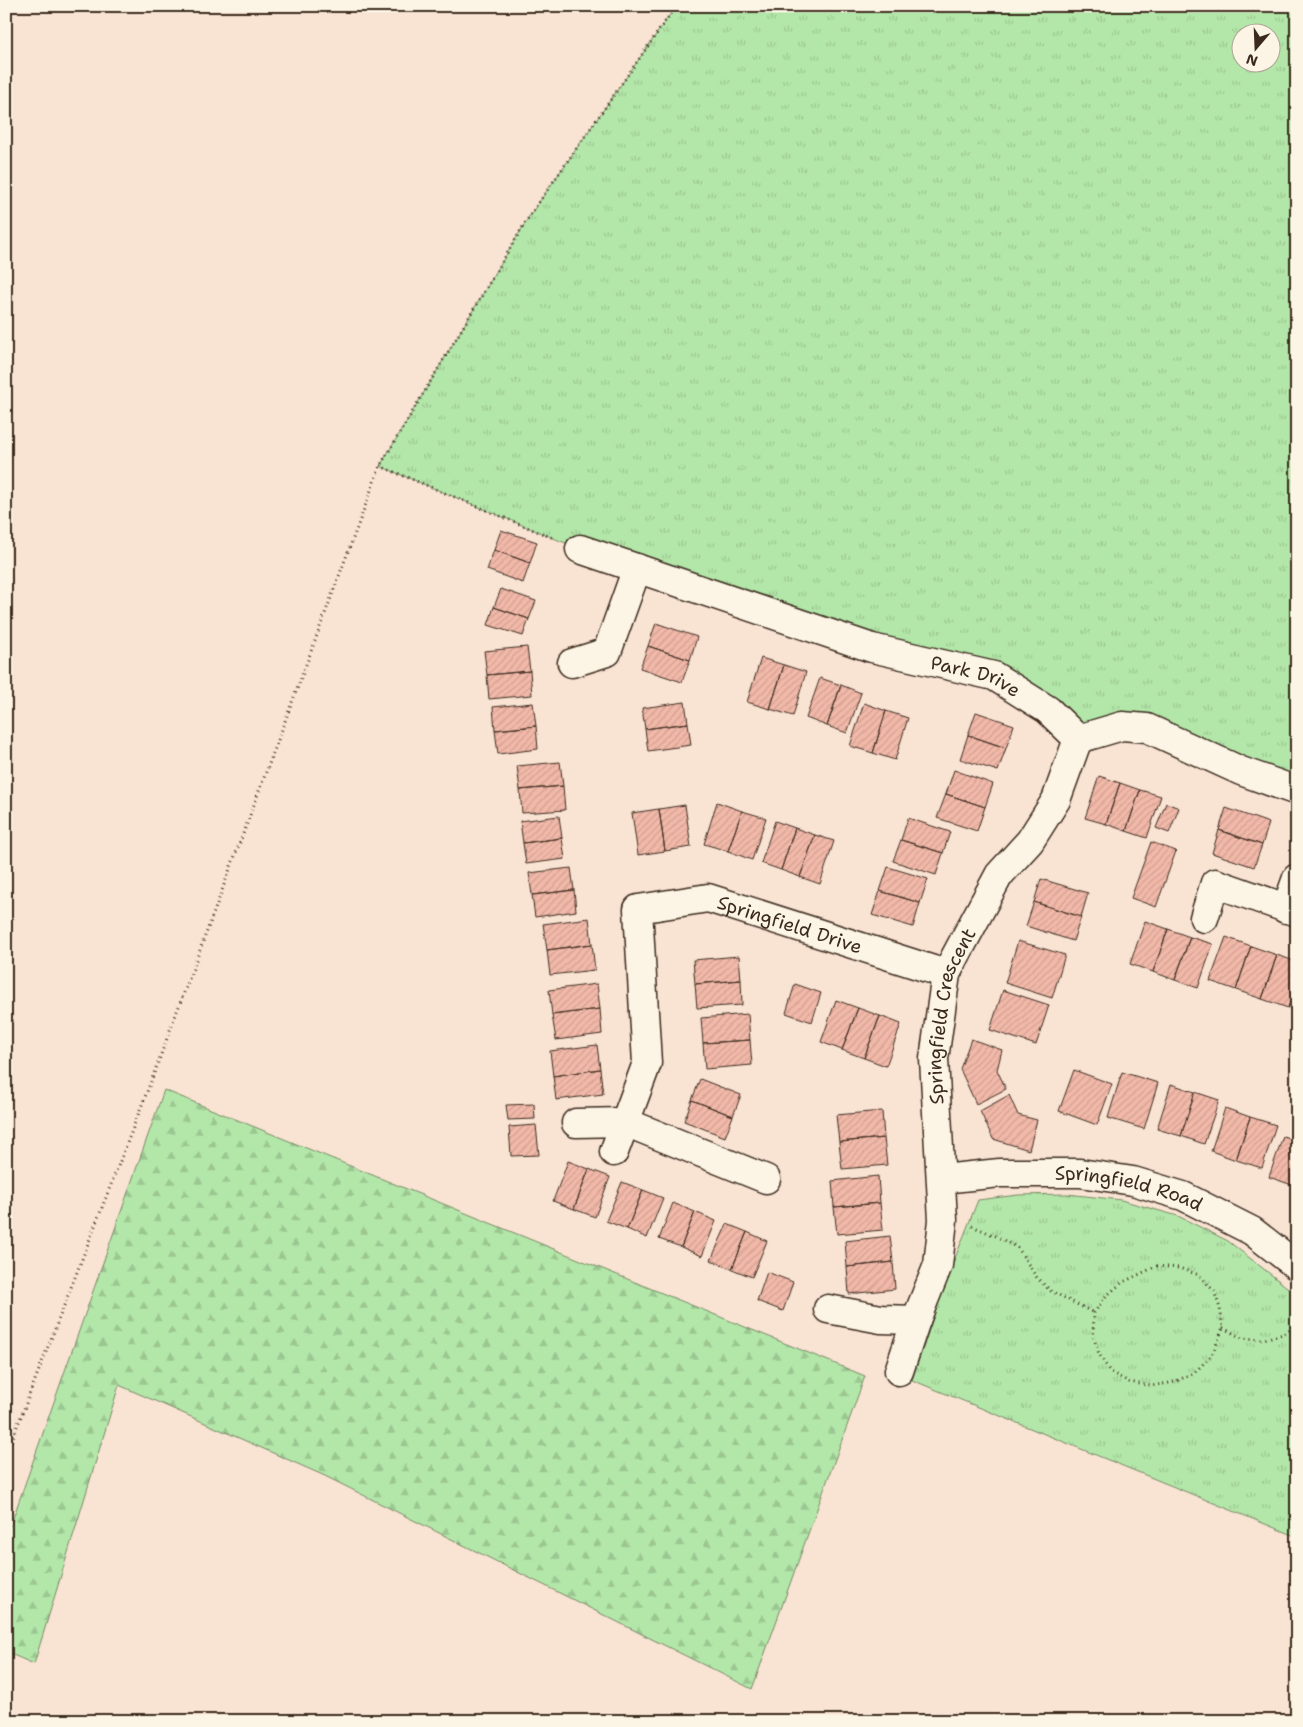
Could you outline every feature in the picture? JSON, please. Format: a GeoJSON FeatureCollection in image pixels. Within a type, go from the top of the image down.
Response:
{"type":"FeatureCollection","features":[{"type":"Feature","properties":{"kind":"street","name":"Park Drive"},"geometry":{"type":"LineString","coordinates":[[580,550],[872,648],[994,676],[1048,710],[1078,739]]}},
{"type":"Feature","properties":{"kind":"street"},"geometry":{"type":"LineString","coordinates":[[572,663],[607,652],[637,568]]}},
{"type":"Feature","properties":{"kind":"street"},"geometry":{"type":"LineString","coordinates":[[1078,739],[1122,726],[1147,728],[1241,771],[1297,791]]}},
{"type":"Feature","properties":{"kind":"street","name":"Springfield Crescent"},"geometry":{"type":"LineString","coordinates":[[899,1371],[916,1320],[938,1265],[943,1220],[934,1059],[946,974],[999,875],[1030,841],[1056,800],[1078,739]]}},
{"type":"Feature","properties":{"kind":"street"},"geometry":{"type":"LineString","coordinates":[[1204,918],[1215,884],[1292,911],[1297,878]]}},
{"type":"Feature","properties":{"kind":"street","name":"Springfield Drive"},"geometry":{"type":"LineString","coordinates":[[614,1152],[647,1063],[638,909],[708,898],[946,974]]}},
{"type":"Feature","properties":{"kind":"street"},"geometry":{"type":"LineString","coordinates":[[576,1123],[625,1122],[766,1179]]}},
{"type":"Feature","properties":{"kind":"street","name":"Springfield Road"},"geometry":{"type":"LineString","coordinates":[[942,1180],[1000,1173],[1080,1173],[1133,1181],[1182,1196],[1252,1231],[1297,1266]]}},
{"type":"Feature","properties":{"kind":"street"},"geometry":{"type":"LineString","coordinates":[[828,1309],[881,1319],[916,1320]]}},
{"type":"Feature","properties":{"kind":"path"},"geometry":{"type":"LineString","coordinates":[[6,1455],[150,1084],[380,466],[530,215],[676,6]]}},
{"type":"Feature","properties":{"kind":"path"},"geometry":{"type":"LineString","coordinates":[[380,466],[580,550]]}},
{"type":"Feature","properties":{"kind":"path"},"geometry":{"type":"LineString","coordinates":[[943,1220],[968,1225],[996,1236],[1018,1248],[1037,1278],[1051,1291],[1073,1304],[1094,1313]]}},
{"type":"Feature","properties":{"kind":"path"},"geometry":{"type":"LineString","coordinates":[[1157,1266],[1172,1267],[1199,1275],[1214,1291],[1220,1308],[1223,1328],[1212,1354],[1195,1372],[1175,1382],[1151,1386],[1129,1382],[1110,1372],[1099,1354],[1093,1335],[1094,1313],[1106,1296],[1123,1282],[1157,1266]]}},
{"type":"Feature","properties":{"kind":"path"},"geometry":{"type":"LineString","coordinates":[[1223,1328],[1242,1338],[1264,1339],[1287,1333],[1297,1323]]}},
{"type":"Feature","properties":{"kind":"green space"},"geometry":{"type":"Polygon","coordinates":[[[676,6],[1297,6],[1297,791],[1147,728],[1078,739],[993,676],[580,549],[380,466],[530,215],[676,6]]]}},
{"type":"Feature","properties":{"kind":"green space"},"geometry":{"type":"Polygon","coordinates":[[[164,1090],[865,1376],[752,1689],[325,1476],[119,1385],[34,1664],[6,1652],[6,1538],[164,1090]]]}},
{"type":"Feature","properties":{"kind":"green space"},"geometry":{"type":"Polygon","coordinates":[[[1067,1194],[1121,1200],[1178,1216],[1228,1241],[1297,1295],[1297,1537],[912,1380],[944,1286],[978,1200],[1018,1195],[1067,1194]]]}},
{"type":"Feature","properties":{"kind":"building"},"geometry":{"type":"Polygon","coordinates":[[[501,530],[537,542],[530,563],[494,550],[501,530]]]}},
{"type":"Feature","properties":{"kind":"building"},"geometry":{"type":"Polygon","coordinates":[[[494,550],[530,563],[523,583],[487,570],[494,550]]]}},
{"type":"Feature","properties":{"kind":"building"},"geometry":{"type":"Polygon","coordinates":[[[501,589],[536,601],[529,619],[494,607],[501,589]]]}},
{"type":"Feature","properties":{"kind":"building"},"geometry":{"type":"Polygon","coordinates":[[[494,607],[529,619],[523,636],[488,625],[494,607]]]}},
{"type":"Feature","properties":{"kind":"building"},"geometry":{"type":"Polygon","coordinates":[[[656,623],[697,637],[690,660],[648,646],[656,623]]]}},
{"type":"Feature","properties":{"kind":"building"},"geometry":{"type":"Polygon","coordinates":[[[648,646],[690,660],[682,682],[640,668],[648,646]]]}},
{"type":"Feature","properties":{"kind":"building"},"geometry":{"type":"Polygon","coordinates":[[[527,647],[530,671],[487,675],[484,651],[527,647]]]}},
{"type":"Feature","properties":{"kind":"building"},"geometry":{"type":"Polygon","coordinates":[[[761,658],[784,665],[770,709],[747,702],[761,658]]]}},
{"type":"Feature","properties":{"kind":"building"},"geometry":{"type":"Polygon","coordinates":[[[784,665],[806,672],[793,716],[770,709],[784,665]]]}},
{"type":"Feature","properties":{"kind":"building"},"geometry":{"type":"Polygon","coordinates":[[[530,671],[532,695],[489,699],[487,675],[530,671]]]}},
{"type":"Feature","properties":{"kind":"building"},"geometry":{"type":"Polygon","coordinates":[[[820,678],[841,685],[827,726],[806,718],[820,678]]]}},
{"type":"Feature","properties":{"kind":"building"},"geometry":{"type":"Polygon","coordinates":[[[841,685],[861,693],[847,733],[827,726],[841,685]]]}},
{"type":"Feature","properties":{"kind":"building"},"geometry":{"type":"Polygon","coordinates":[[[685,702],[688,723],[645,729],[642,708],[685,702]]]}},
{"type":"Feature","properties":{"kind":"building"},"geometry":{"type":"Polygon","coordinates":[[[533,703],[536,726],[495,730],[493,707],[533,703]]]}},
{"type":"Feature","properties":{"kind":"building"},"geometry":{"type":"Polygon","coordinates":[[[864,703],[886,711],[873,753],[850,746],[864,703]]]}},
{"type":"Feature","properties":{"kind":"building"},"geometry":{"type":"Polygon","coordinates":[[[886,711],[908,718],[895,760],[873,753],[886,711]]]}},
{"type":"Feature","properties":{"kind":"building"},"geometry":{"type":"Polygon","coordinates":[[[976,712],[1014,725],[1006,748],[968,735],[976,712]]]}},
{"type":"Feature","properties":{"kind":"building"},"geometry":{"type":"Polygon","coordinates":[[[688,723],[691,745],[648,751],[645,729],[688,723]]]}},
{"type":"Feature","properties":{"kind":"building"},"geometry":{"type":"Polygon","coordinates":[[[536,726],[538,749],[498,754],[495,730],[536,726]]]}},
{"type":"Feature","properties":{"kind":"building"},"geometry":{"type":"Polygon","coordinates":[[[968,735],[1006,748],[998,771],[960,759],[968,735]]]}},
{"type":"Feature","properties":{"kind":"building"},"geometry":{"type":"Polygon","coordinates":[[[560,762],[563,786],[520,790],[517,766],[560,762]]]}},
{"type":"Feature","properties":{"kind":"building"},"geometry":{"type":"Polygon","coordinates":[[[954,770],[993,784],[985,807],[946,794],[954,770]]]}},
{"type":"Feature","properties":{"kind":"building"},"geometry":{"type":"Polygon","coordinates":[[[1099,776],[1120,783],[1106,824],[1085,818],[1099,776]]]}},
{"type":"Feature","properties":{"kind":"building"},"geometry":{"type":"Polygon","coordinates":[[[1120,783],[1140,790],[1126,831],[1106,824],[1120,783]]]}},
{"type":"Feature","properties":{"kind":"building"},"geometry":{"type":"Polygon","coordinates":[[[563,786],[565,810],[522,813],[520,790],[563,786]]]}},
{"type":"Feature","properties":{"kind":"building"},"geometry":{"type":"Polygon","coordinates":[[[1140,790],[1161,796],[1147,838],[1126,831],[1140,790]]]}},
{"type":"Feature","properties":{"kind":"building"},"geometry":{"type":"Polygon","coordinates":[[[946,794],[985,807],[977,831],[937,818],[946,794]]]}},
{"type":"Feature","properties":{"kind":"building"},"geometry":{"type":"Polygon","coordinates":[[[717,802],[742,811],[728,851],[704,844],[717,802]]]}},
{"type":"Feature","properties":{"kind":"building"},"geometry":{"type":"Polygon","coordinates":[[[1166,803],[1179,808],[1169,833],[1156,828],[1166,803]]]}},
{"type":"Feature","properties":{"kind":"building"},"geometry":{"type":"Polygon","coordinates":[[[685,805],[691,847],[665,851],[659,809],[685,805]]]}},
{"type":"Feature","properties":{"kind":"building"},"geometry":{"type":"Polygon","coordinates":[[[1226,808],[1269,823],[1262,845],[1219,830],[1226,808]]]}},
{"type":"Feature","properties":{"kind":"building"},"geometry":{"type":"Polygon","coordinates":[[[659,809],[665,851],[638,855],[632,813],[659,809]]]}},
{"type":"Feature","properties":{"kind":"building"},"geometry":{"type":"Polygon","coordinates":[[[742,811],[766,818],[752,860],[728,851],[742,811]]]}},
{"type":"Feature","properties":{"kind":"building"},"geometry":{"type":"Polygon","coordinates":[[[559,816],[562,838],[523,843],[520,821],[559,816]]]}},
{"type":"Feature","properties":{"kind":"building"},"geometry":{"type":"Polygon","coordinates":[[[908,818],[950,832],[943,853],[901,840],[908,818]]]}},
{"type":"Feature","properties":{"kind":"building"},"geometry":{"type":"Polygon","coordinates":[[[775,821],[795,828],[781,870],[761,863],[775,821]]]}},
{"type":"Feature","properties":{"kind":"building"},"geometry":{"type":"Polygon","coordinates":[[[795,828],[815,835],[800,877],[781,870],[795,828]]]}},
{"type":"Feature","properties":{"kind":"building"},"geometry":{"type":"Polygon","coordinates":[[[1219,830],[1262,845],[1254,867],[1212,853],[1219,830]]]}},
{"type":"Feature","properties":{"kind":"building"},"geometry":{"type":"Polygon","coordinates":[[[815,835],[834,841],[820,884],[800,877],[815,835]]]}},
{"type":"Feature","properties":{"kind":"building"},"geometry":{"type":"Polygon","coordinates":[[[562,838],[565,859],[526,864],[523,843],[562,838]]]}},
{"type":"Feature","properties":{"kind":"building"},"geometry":{"type":"Polygon","coordinates":[[[901,840],[943,853],[936,875],[893,861],[901,840]]]}},
{"type":"Feature","properties":{"kind":"building"},"geometry":{"type":"Polygon","coordinates":[[[1151,842],[1176,851],[1156,907],[1131,898],[1151,842]]]}},
{"type":"Feature","properties":{"kind":"building"},"geometry":{"type":"Polygon","coordinates":[[[888,867],[928,879],[920,903],[880,891],[888,867]]]}},
{"type":"Feature","properties":{"kind":"building"},"geometry":{"type":"Polygon","coordinates":[[[571,868],[574,890],[532,895],[529,873],[571,868]]]}},
{"type":"Feature","properties":{"kind":"building"},"geometry":{"type":"Polygon","coordinates":[[[1041,879],[1088,893],[1081,917],[1034,902],[1041,879]]]}},
{"type":"Feature","properties":{"kind":"building"},"geometry":{"type":"Polygon","coordinates":[[[574,890],[576,911],[535,917],[532,895],[574,890]]]}},
{"type":"Feature","properties":{"kind":"building"},"geometry":{"type":"Polygon","coordinates":[[[880,891],[920,903],[913,927],[872,915],[880,891]]]}},
{"type":"Feature","properties":{"kind":"building"},"geometry":{"type":"Polygon","coordinates":[[[1034,902],[1081,917],[1073,941],[1026,926],[1034,902]]]}},
{"type":"Feature","properties":{"kind":"building"},"geometry":{"type":"Polygon","coordinates":[[[589,918],[592,944],[547,950],[543,924],[589,918]]]}},
{"type":"Feature","properties":{"kind":"building"},"geometry":{"type":"Polygon","coordinates":[[[1145,921],[1168,929],[1153,972],[1130,964],[1145,921]]]}},
{"type":"Feature","properties":{"kind":"building"},"geometry":{"type":"Polygon","coordinates":[[[1168,929],[1190,937],[1175,980],[1153,972],[1168,929]]]}},
{"type":"Feature","properties":{"kind":"building"},"geometry":{"type":"Polygon","coordinates":[[[1190,937],[1213,944],[1198,988],[1175,980],[1190,937]]]}},
{"type":"Feature","properties":{"kind":"building"},"geometry":{"type":"Polygon","coordinates":[[[1226,937],[1251,946],[1236,990],[1210,981],[1226,937]]]}},
{"type":"Feature","properties":{"kind":"building"},"geometry":{"type":"Polygon","coordinates":[[[1018,941],[1065,955],[1052,998],[1005,983],[1018,941]]]}},
{"type":"Feature","properties":{"kind":"building"},"geometry":{"type":"Polygon","coordinates":[[[592,944],[595,970],[550,975],[547,950],[592,944]]]}},
{"type":"Feature","properties":{"kind":"building"},"geometry":{"type":"Polygon","coordinates":[[[1251,946],[1277,955],[1262,999],[1236,990],[1251,946]]]}},
{"type":"Feature","properties":{"kind":"building"},"geometry":{"type":"Polygon","coordinates":[[[1277,955],[1297,962],[1297,981],[1288,1008],[1262,999],[1277,955]]]}},
{"type":"Feature","properties":{"kind":"building"},"geometry":{"type":"Polygon","coordinates":[[[739,956],[741,980],[695,984],[693,960],[739,956]]]}},
{"type":"Feature","properties":{"kind":"building"},"geometry":{"type":"Polygon","coordinates":[[[741,980],[742,1005],[697,1008],[695,984],[741,980]]]}},
{"type":"Feature","properties":{"kind":"building"},"geometry":{"type":"Polygon","coordinates":[[[1297,981],[1297,1011],[1288,1008],[1297,981]]]}},
{"type":"Feature","properties":{"kind":"building"},"geometry":{"type":"Polygon","coordinates":[[[597,984],[600,1009],[552,1015],[549,990],[597,984]]]}},
{"type":"Feature","properties":{"kind":"building"},"geometry":{"type":"Polygon","coordinates":[[[795,984],[821,993],[812,1022],[786,1013],[795,984]]]}},
{"type":"Feature","properties":{"kind":"building"},"geometry":{"type":"Polygon","coordinates":[[[1003,990],[1049,1005],[1036,1045],[990,1030],[1003,990]]]}},
{"type":"Feature","properties":{"kind":"building"},"geometry":{"type":"Polygon","coordinates":[[[836,1000],[858,1008],[842,1050],[821,1042],[836,1000]]]}},
{"type":"Feature","properties":{"kind":"building"},"geometry":{"type":"Polygon","coordinates":[[[858,1008],[880,1016],[864,1058],[842,1050],[858,1008]]]}},
{"type":"Feature","properties":{"kind":"building"},"geometry":{"type":"Polygon","coordinates":[[[600,1009],[602,1034],[556,1040],[552,1015],[600,1009]]]}},
{"type":"Feature","properties":{"kind":"building"},"geometry":{"type":"Polygon","coordinates":[[[748,1014],[750,1040],[703,1043],[701,1018],[748,1014]]]}},
{"type":"Feature","properties":{"kind":"building"},"geometry":{"type":"Polygon","coordinates":[[[880,1016],[901,1024],[886,1066],[864,1058],[880,1016]]]}},
{"type":"Feature","properties":{"kind":"building"},"geometry":{"type":"Polygon","coordinates":[[[971,1039],[1002,1050],[997,1070],[1006,1089],[976,1104],[960,1069],[971,1039]]]}},
{"type":"Feature","properties":{"kind":"building"},"geometry":{"type":"Polygon","coordinates":[[[750,1040],[752,1065],[705,1069],[703,1043],[750,1040]]]}},
{"type":"Feature","properties":{"kind":"building"},"geometry":{"type":"Polygon","coordinates":[[[597,1045],[600,1069],[553,1076],[550,1051],[597,1045]]]}},
{"type":"Feature","properties":{"kind":"building"},"geometry":{"type":"Polygon","coordinates":[[[600,1069],[603,1094],[556,1100],[553,1076],[600,1069]]]}},
{"type":"Feature","properties":{"kind":"building"},"geometry":{"type":"Polygon","coordinates":[[[1074,1070],[1112,1084],[1097,1125],[1059,1111],[1074,1070]]]}},
{"type":"Feature","properties":{"kind":"building"},"geometry":{"type":"Polygon","coordinates":[[[1122,1072],[1158,1083],[1144,1129],[1108,1118],[1122,1072]]]}},
{"type":"Feature","properties":{"kind":"building"},"geometry":{"type":"Polygon","coordinates":[[[700,1079],[741,1095],[733,1116],[692,1100],[700,1079]]]}},
{"type":"Feature","properties":{"kind":"building"},"geometry":{"type":"Polygon","coordinates":[[[1171,1084],[1195,1092],[1181,1136],[1157,1129],[1171,1084]]]}},
{"type":"Feature","properties":{"kind":"building"},"geometry":{"type":"Polygon","coordinates":[[[1195,1092],[1219,1100],[1204,1144],[1181,1136],[1195,1092]]]}},
{"type":"Feature","properties":{"kind":"building"},"geometry":{"type":"Polygon","coordinates":[[[1009,1095],[1018,1115],[1037,1120],[1029,1150],[993,1139],[980,1111],[1009,1095]]]}},
{"type":"Feature","properties":{"kind":"building"},"geometry":{"type":"Polygon","coordinates":[[[692,1100],[733,1116],[725,1137],[684,1121],[692,1100]]]}},
{"type":"Feature","properties":{"kind":"building"},"geometry":{"type":"Polygon","coordinates":[[[534,1104],[535,1119],[508,1120],[506,1105],[534,1104]]]}},
{"type":"Feature","properties":{"kind":"building"},"geometry":{"type":"Polygon","coordinates":[[[1225,1108],[1250,1117],[1236,1160],[1211,1151],[1225,1108]]]}},
{"type":"Feature","properties":{"kind":"building"},"geometry":{"type":"Polygon","coordinates":[[[882,1111],[884,1138],[839,1142],[836,1115],[882,1111]]]}},
{"type":"Feature","properties":{"kind":"building"},"geometry":{"type":"Polygon","coordinates":[[[1250,1117],[1276,1125],[1262,1168],[1236,1160],[1250,1117]]]}},
{"type":"Feature","properties":{"kind":"building"},"geometry":{"type":"Polygon","coordinates":[[[536,1125],[539,1155],[511,1156],[509,1127],[536,1125]]]}},
{"type":"Feature","properties":{"kind":"building"},"geometry":{"type":"Polygon","coordinates":[[[1283,1136],[1297,1141],[1297,1180],[1295,1186],[1269,1177],[1283,1136]]]}},
{"type":"Feature","properties":{"kind":"building"},"geometry":{"type":"Polygon","coordinates":[[[884,1138],[887,1165],[842,1169],[839,1142],[884,1138]]]}},
{"type":"Feature","properties":{"kind":"building"},"geometry":{"type":"Polygon","coordinates":[[[568,1161],[589,1169],[574,1209],[553,1201],[568,1161]]]}},
{"type":"Feature","properties":{"kind":"building"},"geometry":{"type":"Polygon","coordinates":[[[589,1169],[610,1177],[595,1217],[574,1209],[589,1169]]]}},
{"type":"Feature","properties":{"kind":"building"},"geometry":{"type":"Polygon","coordinates":[[[878,1176],[880,1203],[834,1207],[832,1181],[878,1176]]]}},
{"type":"Feature","properties":{"kind":"building"},"geometry":{"type":"Polygon","coordinates":[[[622,1182],[643,1190],[627,1229],[606,1221],[622,1182]]]}},
{"type":"Feature","properties":{"kind":"building"},"geometry":{"type":"Polygon","coordinates":[[[643,1190],[663,1198],[647,1238],[627,1229],[643,1190]]]}},
{"type":"Feature","properties":{"kind":"building"},"geometry":{"type":"Polygon","coordinates":[[[673,1203],[695,1212],[681,1247],[659,1239],[673,1203]]]}},
{"type":"Feature","properties":{"kind":"building"},"geometry":{"type":"Polygon","coordinates":[[[880,1203],[883,1230],[837,1234],[834,1207],[880,1203]]]}},
{"type":"Feature","properties":{"kind":"building"},"geometry":{"type":"Polygon","coordinates":[[[695,1212],[716,1221],[702,1256],[681,1247],[695,1212]]]}},
{"type":"Feature","properties":{"kind":"building"},"geometry":{"type":"Polygon","coordinates":[[[727,1224],[747,1232],[732,1269],[711,1260],[727,1224]]]}},
{"type":"Feature","properties":{"kind":"building"},"geometry":{"type":"Polygon","coordinates":[[[747,1232],[767,1241],[752,1277],[732,1269],[747,1232]]]}},
{"type":"Feature","properties":{"kind":"building"},"geometry":{"type":"Polygon","coordinates":[[[890,1236],[893,1262],[847,1267],[845,1241],[890,1236]]]}},
{"type":"Feature","properties":{"kind":"building"},"geometry":{"type":"Polygon","coordinates":[[[893,1262],[895,1289],[849,1294],[847,1267],[893,1262]]]}},
{"type":"Feature","properties":{"kind":"building"},"geometry":{"type":"Polygon","coordinates":[[[767,1272],[793,1282],[783,1311],[757,1301],[767,1272]]]}}]}
